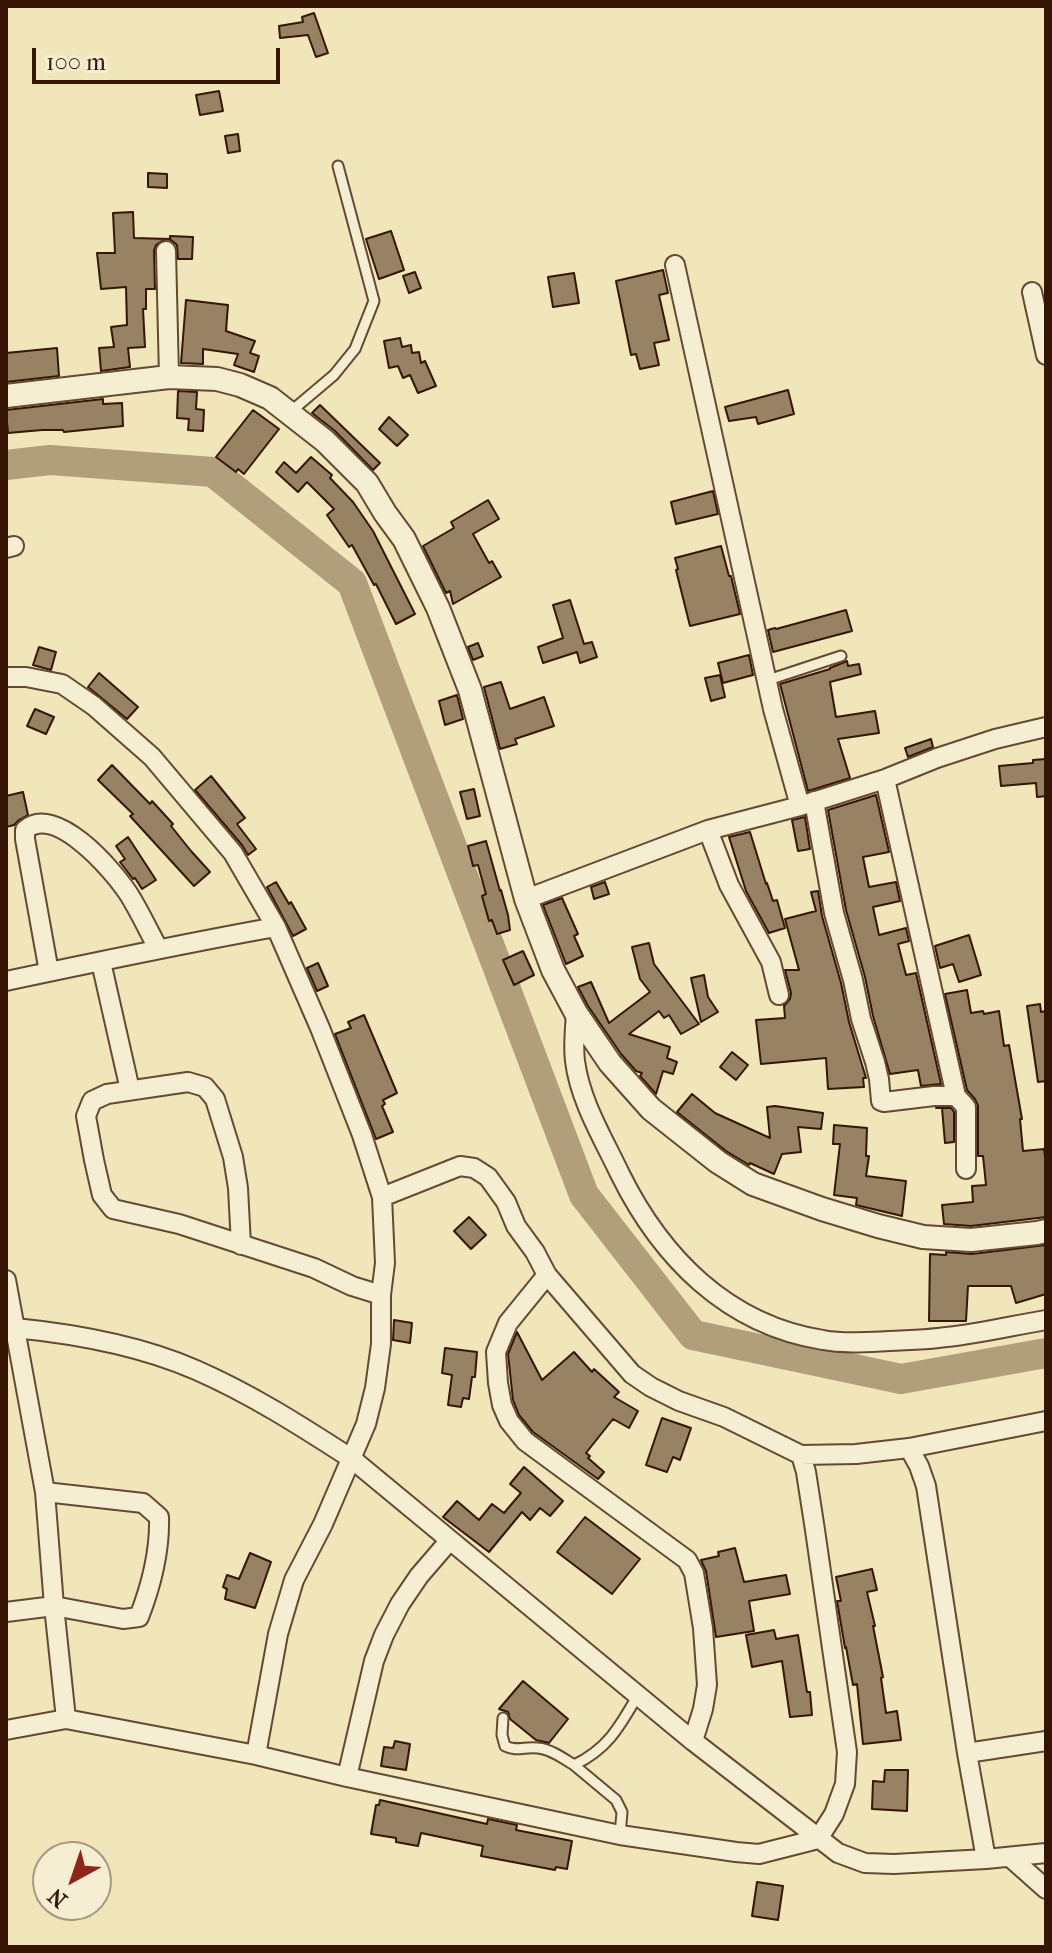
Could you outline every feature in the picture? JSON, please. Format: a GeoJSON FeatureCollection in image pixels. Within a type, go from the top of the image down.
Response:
{"type":"FeatureCollection","features":[{"type":"Feature","properties":{"kind":"street"},"geometry":{"type":"LineString","coordinates":[[166,251],[169,377]]}},
{"type":"Feature","properties":{"kind":"street"},"geometry":{"type":"LineString","coordinates":[[675,265],[773,709],[807,804],[861,1019],[877,1070],[881,1101],[956,1096]]}},
{"type":"Feature","properties":{"kind":"street"},"geometry":{"type":"LineString","coordinates":[[1032,292],[1046,355]]}},
{"type":"Feature","properties":{"kind":"street"},"geometry":{"type":"LineString","coordinates":[[6,396],[169,377],[217,379],[270,398],[325,441],[367,483],[404,539],[438,608],[470,690],[526,899],[553,970],[576,1013],[610,1063],[651,1109],[718,1162],[753,1184],[822,1209],[923,1237],[980,1240],[1046,1231]]}},
{"type":"Feature","properties":{"kind":"street"},"geometry":{"type":"LineString","coordinates":[[6,677],[26,677],[62,684],[94,706],[152,757],[233,853],[276,927],[320,1028],[362,1135],[382,1197],[385,1263],[381,1295],[381,1344],[375,1388],[366,1424],[352,1459],[294,1580],[278,1634],[256,1755]]}},
{"type":"Feature","properties":{"kind":"street"},"geometry":{"type":"LineString","coordinates":[[526,899],[708,830],[807,804],[995,739],[1046,727]]}},
{"type":"Feature","properties":{"kind":"street"},"geometry":{"type":"LineString","coordinates":[[885,779],[956,1096],[966,1107],[966,1169]]}},
{"type":"Feature","properties":{"kind":"street"},"geometry":{"type":"LineString","coordinates":[[49,972],[25,839],[25,830],[34,824],[57,826],[80,840],[128,892],[158,948]]}},
{"type":"Feature","properties":{"kind":"street"},"geometry":{"type":"LineString","coordinates":[[708,830],[729,885],[771,962],[779,995]]}},
{"type":"Feature","properties":{"kind":"street"},"geometry":{"type":"LineString","coordinates":[[6,981],[158,948],[276,927]]}},
{"type":"Feature","properties":{"kind":"street"},"geometry":{"type":"LineString","coordinates":[[101,962],[130,1090]]}},
{"type":"Feature","properties":{"kind":"street"},"geometry":{"type":"LineString","coordinates":[[576,1013],[574,1057],[578,1080],[634,1203],[661,1242],[705,1288],[736,1309],[774,1328],[824,1341],[851,1342],[940,1338],[1046,1320]]}},
{"type":"Feature","properties":{"kind":"street"},"geometry":{"type":"LineString","coordinates":[[241,1245],[233,1157],[215,1099],[205,1087],[188,1082],[107,1094],[92,1101],[86,1116],[102,1195],[113,1209],[179,1224],[241,1245],[314,1268],[352,1286],[381,1295]]}},
{"type":"Feature","properties":{"kind":"street"},"geometry":{"type":"LineString","coordinates":[[382,1197],[460,1166],[474,1168],[488,1177],[506,1202],[516,1226],[547,1275],[632,1374],[679,1401],[724,1417],[801,1455],[856,1454],[909,1448],[1046,1421]]}},
{"type":"Feature","properties":{"kind":"street"},"geometry":{"type":"LineString","coordinates":[[547,1275],[508,1323],[496,1352],[502,1405],[509,1421],[525,1441],[687,1560],[694,1573],[703,1628],[707,1685],[693,1741]]}},
{"type":"Feature","properties":{"kind":"street"},"geometry":{"type":"LineString","coordinates":[[6,1280],[11,1329],[45,1492],[66,1719]]}},
{"type":"Feature","properties":{"kind":"street"},"geometry":{"type":"LineString","coordinates":[[11,1329],[114,1343],[193,1369],[245,1393],[298,1423],[352,1459],[693,1741],[838,1853],[865,1863],[894,1864],[1046,1853]]}},
{"type":"Feature","properties":{"kind":"street"},"geometry":{"type":"LineString","coordinates":[[909,1448],[926,1486],[986,1859]]}},
{"type":"Feature","properties":{"kind":"street"},"geometry":{"type":"LineString","coordinates":[[6,1730],[66,1719],[256,1755],[620,1835],[736,1852],[759,1854],[818,1839],[834,1814],[845,1784],[847,1752],[801,1455]]}},
{"type":"Feature","properties":{"kind":"street"},"geometry":{"type":"LineString","coordinates":[[6,1612],[54,1606],[123,1619],[139,1617],[155,1559],[159,1517],[143,1503],[45,1492]]}},
{"type":"Feature","properties":{"kind":"street"},"geometry":{"type":"LineString","coordinates":[[347,1777],[374,1661],[384,1635],[413,1585],[450,1540]]}},
{"type":"Feature","properties":{"kind":"street"},"geometry":{"type":"LineString","coordinates":[[967,1753],[1046,1741]]}},
{"type":"Feature","properties":{"kind":"street"},"geometry":{"type":"LineString","coordinates":[[1010,1857],[1046,1889]]}},
{"type":"Feature","properties":{"kind":"lane"},"geometry":{"type":"LineString","coordinates":[[289,413],[334,375],[355,349],[374,301],[338,166]]}},
{"type":"Feature","properties":{"kind":"lane"},"geometry":{"type":"LineString","coordinates":[[768,680],[841,656]]}},
{"type":"Feature","properties":{"kind":"lane"},"geometry":{"type":"LineString","coordinates":[[574,1765],[599,1750],[621,1724],[638,1695]]}},
{"type":"Feature","properties":{"kind":"lane"},"geometry":{"type":"LineString","coordinates":[[503,1718],[505,1746],[514,1750],[536,1747],[549,1751],[574,1765],[616,1800],[622,1812],[620,1835]]}},
{"type":"Feature","properties":{"kind":"building"},"geometry":{"type":"Polygon","coordinates":[[[314,13],[328,53],[316,57],[308,35],[280,38],[279,26],[303,22],[302,17],[314,13]]]}},
{"type":"Feature","properties":{"kind":"building"},"geometry":{"type":"Polygon","coordinates":[[[219,91],[223,111],[200,115],[196,95],[219,91]]]}},
{"type":"Feature","properties":{"kind":"building"},"geometry":{"type":"Polygon","coordinates":[[[238,134],[240,151],[228,153],[225,136],[238,134]]]}},
{"type":"Feature","properties":{"kind":"building"},"geometry":{"type":"Polygon","coordinates":[[[148,173],[167,174],[167,188],[148,187],[148,173]]]}},
{"type":"Feature","properties":{"kind":"building"},"geometry":{"type":"Polygon","coordinates":[[[133,212],[134,238],[193,237],[192,259],[178,259],[177,245],[171,240],[165,239],[156,245],[155,289],[146,289],[146,309],[143,309],[145,347],[128,348],[130,367],[101,371],[99,348],[114,347],[111,327],[127,325],[126,287],[101,289],[97,253],[115,253],[113,213],[133,212]]]}},
{"type":"Feature","properties":{"kind":"building"},"geometry":{"type":"Polygon","coordinates":[[[391,231],[404,270],[379,279],[366,239],[391,231]]]}},
{"type":"Feature","properties":{"kind":"building"},"geometry":{"type":"Polygon","coordinates":[[[663,270],[668,293],[659,295],[669,340],[654,343],[659,365],[640,369],[636,354],[631,355],[616,281],[663,270]]]}},
{"type":"Feature","properties":{"kind":"building"},"geometry":{"type":"Polygon","coordinates":[[[415,272],[421,288],[409,293],[403,276],[415,272]]]}},
{"type":"Feature","properties":{"kind":"building"},"geometry":{"type":"Polygon","coordinates":[[[574,273],[579,303],[553,307],[548,277],[574,273]]]}},
{"type":"Feature","properties":{"kind":"building"},"geometry":{"type":"Polygon","coordinates":[[[186,300],[228,305],[226,331],[255,341],[250,353],[259,356],[254,372],[234,365],[238,354],[203,349],[203,364],[181,363],[186,300]]]}},
{"type":"Feature","properties":{"kind":"building"},"geometry":{"type":"Polygon","coordinates":[[[400,338],[402,347],[411,345],[412,353],[419,352],[421,363],[425,361],[436,386],[418,393],[410,375],[403,378],[398,366],[389,368],[384,341],[400,338]]]}},
{"type":"Feature","properties":{"kind":"building"},"geometry":{"type":"Polygon","coordinates":[[[57,348],[59,376],[6,382],[6,353],[57,348]]]}},
{"type":"Feature","properties":{"kind":"building"},"geometry":{"type":"Polygon","coordinates":[[[788,390],[794,414],[758,424],[756,417],[729,421],[725,407],[788,390]]]}},
{"type":"Feature","properties":{"kind":"building"},"geometry":{"type":"Polygon","coordinates":[[[178,391],[197,392],[196,409],[204,410],[203,431],[188,430],[189,419],[177,418],[178,391]]]}},
{"type":"Feature","properties":{"kind":"building"},"geometry":{"type":"Polygon","coordinates":[[[103,399],[103,404],[122,403],[123,426],[64,432],[8,433],[6,410],[103,399]]]}},
{"type":"Feature","properties":{"kind":"building"},"geometry":{"type":"Polygon","coordinates":[[[320,405],[380,463],[373,470],[335,431],[312,413],[320,405]]]}},
{"type":"Feature","properties":{"kind":"building"},"geometry":{"type":"Polygon","coordinates":[[[253,410],[279,429],[244,474],[238,469],[236,472],[216,457],[253,410]]]}},
{"type":"Feature","properties":{"kind":"building"},"geometry":{"type":"Polygon","coordinates":[[[389,417],[408,435],[397,446],[379,429],[389,417]]]}},
{"type":"Feature","properties":{"kind":"building"},"geometry":{"type":"Polygon","coordinates":[[[311,457],[332,475],[330,478],[353,502],[373,531],[415,614],[396,624],[352,545],[349,547],[327,515],[334,509],[307,482],[298,492],[276,472],[284,462],[296,473],[311,457]]]}},
{"type":"Feature","properties":{"kind":"building"},"geometry":{"type":"Polygon","coordinates":[[[713,491],[718,514],[676,524],[671,502],[713,491]]]}},
{"type":"Feature","properties":{"kind":"building"},"geometry":{"type":"Polygon","coordinates":[[[488,500],[499,519],[473,534],[489,563],[492,561],[501,577],[453,604],[450,591],[446,593],[423,546],[454,528],[451,522],[488,500]]]}},
{"type":"Feature","properties":{"kind":"building"},"geometry":{"type":"Polygon","coordinates":[[[721,546],[740,614],[690,626],[675,558],[721,546]]]}},
{"type":"Feature","properties":{"kind":"building"},"geometry":{"type":"Polygon","coordinates":[[[570,600],[584,644],[592,642],[597,657],[580,663],[577,652],[543,663],[538,647],[563,638],[553,605],[570,600]]]}},
{"type":"Feature","properties":{"kind":"building"},"geometry":{"type":"Polygon","coordinates":[[[846,610],[852,631],[773,652],[768,630],[846,610]]]}},
{"type":"Feature","properties":{"kind":"building"},"geometry":{"type":"Polygon","coordinates":[[[478,643],[483,656],[473,660],[468,647],[478,643]]]}},
{"type":"Feature","properties":{"kind":"building"},"geometry":{"type":"Polygon","coordinates":[[[39,647],[56,652],[51,670],[33,665],[39,647]]]}},
{"type":"Feature","properties":{"kind":"building"},"geometry":{"type":"Polygon","coordinates":[[[749,655],[753,675],[723,683],[718,663],[749,655]]]}},
{"type":"Feature","properties":{"kind":"building"},"geometry":{"type":"Polygon","coordinates":[[[847,661],[848,666],[859,664],[861,674],[830,682],[836,717],[875,711],[879,733],[838,739],[850,778],[808,791],[780,684],[847,661]]]}},
{"type":"Feature","properties":{"kind":"building"},"geometry":{"type":"Polygon","coordinates":[[[99,673],[138,707],[127,719],[88,687],[99,673]]]}},
{"type":"Feature","properties":{"kind":"building"},"geometry":{"type":"Polygon","coordinates":[[[720,675],[725,697],[711,701],[705,678],[720,675]]]}},
{"type":"Feature","properties":{"kind":"building"},"geometry":{"type":"Polygon","coordinates":[[[501,682],[510,709],[544,697],[554,726],[515,739],[517,744],[500,749],[484,687],[501,682]]]}},
{"type":"Feature","properties":{"kind":"building"},"geometry":{"type":"Polygon","coordinates":[[[457,695],[463,719],[445,725],[439,701],[457,695]]]}},
{"type":"Feature","properties":{"kind":"building"},"geometry":{"type":"Polygon","coordinates":[[[35,709],[54,717],[46,734],[27,726],[35,709]]]}},
{"type":"Feature","properties":{"kind":"building"},"geometry":{"type":"Polygon","coordinates":[[[931,739],[933,747],[908,757],[905,748],[931,739]]]}},
{"type":"Feature","properties":{"kind":"building"},"geometry":{"type":"Polygon","coordinates":[[[1046,759],[1046,796],[1037,797],[1036,783],[1001,786],[999,766],[1046,759]]]}},
{"type":"Feature","properties":{"kind":"building"},"geometry":{"type":"Polygon","coordinates":[[[112,765],[150,804],[152,801],[210,872],[194,886],[130,816],[133,814],[98,780],[112,765]]]}},
{"type":"Feature","properties":{"kind":"building"},"geometry":{"type":"Polygon","coordinates":[[[211,776],[245,818],[237,824],[256,849],[248,855],[195,790],[211,776]]]}},
{"type":"Feature","properties":{"kind":"building"},"geometry":{"type":"Polygon","coordinates":[[[474,789],[480,816],[467,819],[460,792],[474,789]]]}},
{"type":"Feature","properties":{"kind":"building"},"geometry":{"type":"Polygon","coordinates":[[[23,792],[28,815],[6,827],[6,796],[23,792]]]}},
{"type":"Feature","properties":{"kind":"building"},"geometry":{"type":"Polygon","coordinates":[[[876,795],[889,852],[863,857],[869,887],[896,882],[900,901],[873,907],[879,935],[906,928],[909,941],[898,944],[906,975],[916,973],[941,1084],[921,1086],[918,1070],[890,1074],[846,910],[828,810],[876,795]]]}},
{"type":"Feature","properties":{"kind":"building"},"geometry":{"type":"Polygon","coordinates":[[[805,817],[810,849],[798,851],[792,820],[805,817]]]}},
{"type":"Feature","properties":{"kind":"building"},"geometry":{"type":"Polygon","coordinates":[[[750,832],[766,884],[773,901],[777,900],[785,928],[769,933],[746,891],[729,837],[750,832]]]}},
{"type":"Feature","properties":{"kind":"building"},"geometry":{"type":"Polygon","coordinates":[[[128,837],[156,880],[142,889],[120,862],[125,859],[116,846],[128,837]]]}},
{"type":"Feature","properties":{"kind":"building"},"geometry":{"type":"Polygon","coordinates":[[[486,841],[510,930],[497,934],[492,920],[489,921],[482,896],[486,894],[478,865],[473,866],[468,846],[486,841]]]}},
{"type":"Feature","properties":{"kind":"building"},"geometry":{"type":"Polygon","coordinates":[[[276,882],[306,929],[293,936],[267,887],[276,882]]]}},
{"type":"Feature","properties":{"kind":"building"},"geometry":{"type":"Polygon","coordinates":[[[605,882],[609,894],[594,899],[591,887],[605,882]]]}},
{"type":"Feature","properties":{"kind":"building"},"geometry":{"type":"Polygon","coordinates":[[[818,891],[849,1022],[866,1078],[863,1078],[864,1087],[828,1089],[826,1058],[761,1064],[756,1020],[785,1018],[784,1006],[791,993],[785,970],[799,970],[785,919],[816,911],[811,892],[818,891]]]}},
{"type":"Feature","properties":{"kind":"building"},"geometry":{"type":"Polygon","coordinates":[[[562,898],[578,934],[574,936],[583,956],[566,964],[543,905],[562,898]]]}},
{"type":"Feature","properties":{"kind":"building"},"geometry":{"type":"Polygon","coordinates":[[[969,935],[981,975],[959,982],[953,964],[940,968],[935,946],[969,935]]]}},
{"type":"Feature","properties":{"kind":"building"},"geometry":{"type":"Polygon","coordinates":[[[649,943],[654,964],[699,1024],[681,1034],[669,1015],[664,1018],[659,1011],[629,1034],[670,1047],[667,1058],[677,1062],[673,1074],[663,1071],[656,1094],[640,1076],[642,1073],[636,1071],[621,1054],[578,987],[591,982],[609,1023],[650,992],[640,979],[632,947],[649,943]]]}},
{"type":"Feature","properties":{"kind":"building"},"geometry":{"type":"Polygon","coordinates":[[[523,951],[534,975],[514,985],[503,960],[523,951]]]}},
{"type":"Feature","properties":{"kind":"building"},"geometry":{"type":"Polygon","coordinates":[[[318,963],[328,986],[317,991],[307,968],[318,963]]]}},
{"type":"Feature","properties":{"kind":"building"},"geometry":{"type":"Polygon","coordinates":[[[704,975],[708,997],[718,1012],[701,1022],[691,978],[704,975]]]}},
{"type":"Feature","properties":{"kind":"building"},"geometry":{"type":"Polygon","coordinates":[[[967,990],[971,1013],[999,1011],[1004,1046],[1009,1045],[1022,1119],[1023,1151],[1044,1149],[1046,1217],[971,1226],[944,1224],[942,1205],[973,1202],[972,1186],[986,1185],[983,1156],[978,1156],[978,1106],[967,1090],[945,994],[967,990]]]}},
{"type":"Feature","properties":{"kind":"building"},"geometry":{"type":"Polygon","coordinates":[[[1040,1004],[1041,1012],[1046,1011],[1046,1081],[1038,1082],[1027,1006],[1040,1004]]]}},
{"type":"Feature","properties":{"kind":"building"},"geometry":{"type":"Polygon","coordinates":[[[364,1015],[397,1093],[383,1100],[385,1104],[382,1106],[393,1132],[376,1139],[335,1034],[351,1028],[348,1022],[364,1015]]]}},
{"type":"Feature","properties":{"kind":"building"},"geometry":{"type":"Polygon","coordinates":[[[732,1052],[748,1065],[736,1080],[720,1067],[732,1052]]]}},
{"type":"Feature","properties":{"kind":"building"},"geometry":{"type":"Polygon","coordinates":[[[692,1094],[715,1113],[770,1138],[767,1107],[823,1113],[821,1129],[798,1127],[801,1152],[782,1154],[774,1174],[749,1165],[726,1151],[677,1112],[692,1094]]]}},
{"type":"Feature","properties":{"kind":"building"},"geometry":{"type":"Polygon","coordinates":[[[942,1108],[951,1108],[954,1112],[954,1142],[945,1143],[942,1108]]]}},
{"type":"Feature","properties":{"kind":"building"},"geometry":{"type":"Polygon","coordinates":[[[834,1125],[867,1128],[866,1156],[869,1156],[866,1176],[906,1181],[902,1216],[856,1205],[857,1198],[834,1195],[840,1144],[833,1144],[834,1125]]]}},
{"type":"Feature","properties":{"kind":"building"},"geometry":{"type":"Polygon","coordinates":[[[469,1217],[486,1235],[471,1249],[454,1231],[469,1217]]]}},
{"type":"Feature","properties":{"kind":"building"},"geometry":{"type":"Polygon","coordinates":[[[1046,1245],[1046,1294],[1016,1303],[1011,1286],[968,1286],[966,1321],[929,1321],[930,1254],[972,1254],[1046,1245]]]}},
{"type":"Feature","properties":{"kind":"building"},"geometry":{"type":"Polygon","coordinates":[[[394,1320],[412,1323],[410,1343],[393,1340],[394,1320]]]}},
{"type":"Feature","properties":{"kind":"building"},"geometry":{"type":"Polygon","coordinates":[[[517,1332],[542,1380],[574,1352],[592,1372],[594,1369],[619,1392],[614,1397],[638,1411],[629,1428],[613,1419],[586,1453],[604,1472],[598,1479],[533,1432],[519,1415],[513,1400],[508,1354],[517,1332]]]}},
{"type":"Feature","properties":{"kind":"building"},"geometry":{"type":"Polygon","coordinates":[[[445,1348],[477,1352],[469,1399],[463,1398],[461,1407],[448,1405],[452,1375],[442,1373],[445,1348]]]}},
{"type":"Feature","properties":{"kind":"building"},"geometry":{"type":"Polygon","coordinates":[[[662,1418],[691,1428],[680,1460],[673,1457],[667,1472],[646,1465],[662,1418]]]}},
{"type":"Feature","properties":{"kind":"building"},"geometry":{"type":"Polygon","coordinates":[[[524,1467],[563,1501],[550,1516],[540,1508],[530,1520],[522,1512],[489,1552],[443,1517],[457,1501],[479,1520],[492,1504],[504,1513],[521,1493],[510,1484],[524,1467]]]}},
{"type":"Feature","properties":{"kind":"building"},"geometry":{"type":"Polygon","coordinates":[[[585,1517],[640,1559],[612,1594],[557,1552],[585,1517]]]}},
{"type":"Feature","properties":{"kind":"building"},"geometry":{"type":"Polygon","coordinates":[[[735,1548],[744,1582],[786,1575],[790,1594],[749,1601],[754,1631],[716,1637],[706,1571],[701,1560],[735,1548]]]}},
{"type":"Feature","properties":{"kind":"building"},"geometry":{"type":"Polygon","coordinates":[[[250,1553],[271,1562],[255,1608],[225,1599],[227,1589],[223,1587],[227,1575],[239,1579],[250,1553]]]}},
{"type":"Feature","properties":{"kind":"building"},"geometry":{"type":"Polygon","coordinates":[[[872,1569],[877,1590],[867,1592],[875,1626],[886,1713],[897,1711],[901,1740],[863,1744],[857,1684],[853,1685],[845,1648],[836,1577],[872,1569]]]}},
{"type":"Feature","properties":{"kind":"building"},"geometry":{"type":"Polygon","coordinates":[[[774,1630],[776,1639],[798,1635],[812,1715],[790,1717],[782,1661],[752,1667],[746,1635],[774,1630]]]}},
{"type":"Feature","properties":{"kind":"building"},"geometry":{"type":"Polygon","coordinates":[[[523,1681],[568,1719],[549,1743],[536,1740],[510,1719],[508,1712],[499,1709],[523,1681]]]}},
{"type":"Feature","properties":{"kind":"building"},"geometry":{"type":"Polygon","coordinates":[[[395,1741],[410,1744],[406,1770],[381,1766],[384,1747],[393,1748],[395,1741]]]}},
{"type":"Feature","properties":{"kind":"building"},"geometry":{"type":"Polygon","coordinates":[[[885,1770],[908,1770],[907,1811],[872,1809],[873,1781],[884,1782],[885,1770]]]}},
{"type":"Feature","properties":{"kind":"building"},"geometry":{"type":"Polygon","coordinates":[[[380,1800],[487,1824],[488,1819],[517,1825],[516,1830],[572,1841],[567,1869],[556,1867],[555,1870],[481,1856],[483,1846],[421,1833],[418,1846],[371,1834],[376,1805],[380,1800]]]}},
{"type":"Feature","properties":{"kind":"building"},"geometry":{"type":"Polygon","coordinates":[[[757,1882],[783,1886],[778,1920],[752,1916],[757,1882]]]}},
{"type":"Feature","properties":{"kind":"waterway"},"geometry":{"type":"LineString","coordinates":[[6,465],[50,460],[213,472],[352,583],[584,1195],[693,1335],[901,1379],[1046,1353]]}}]}
